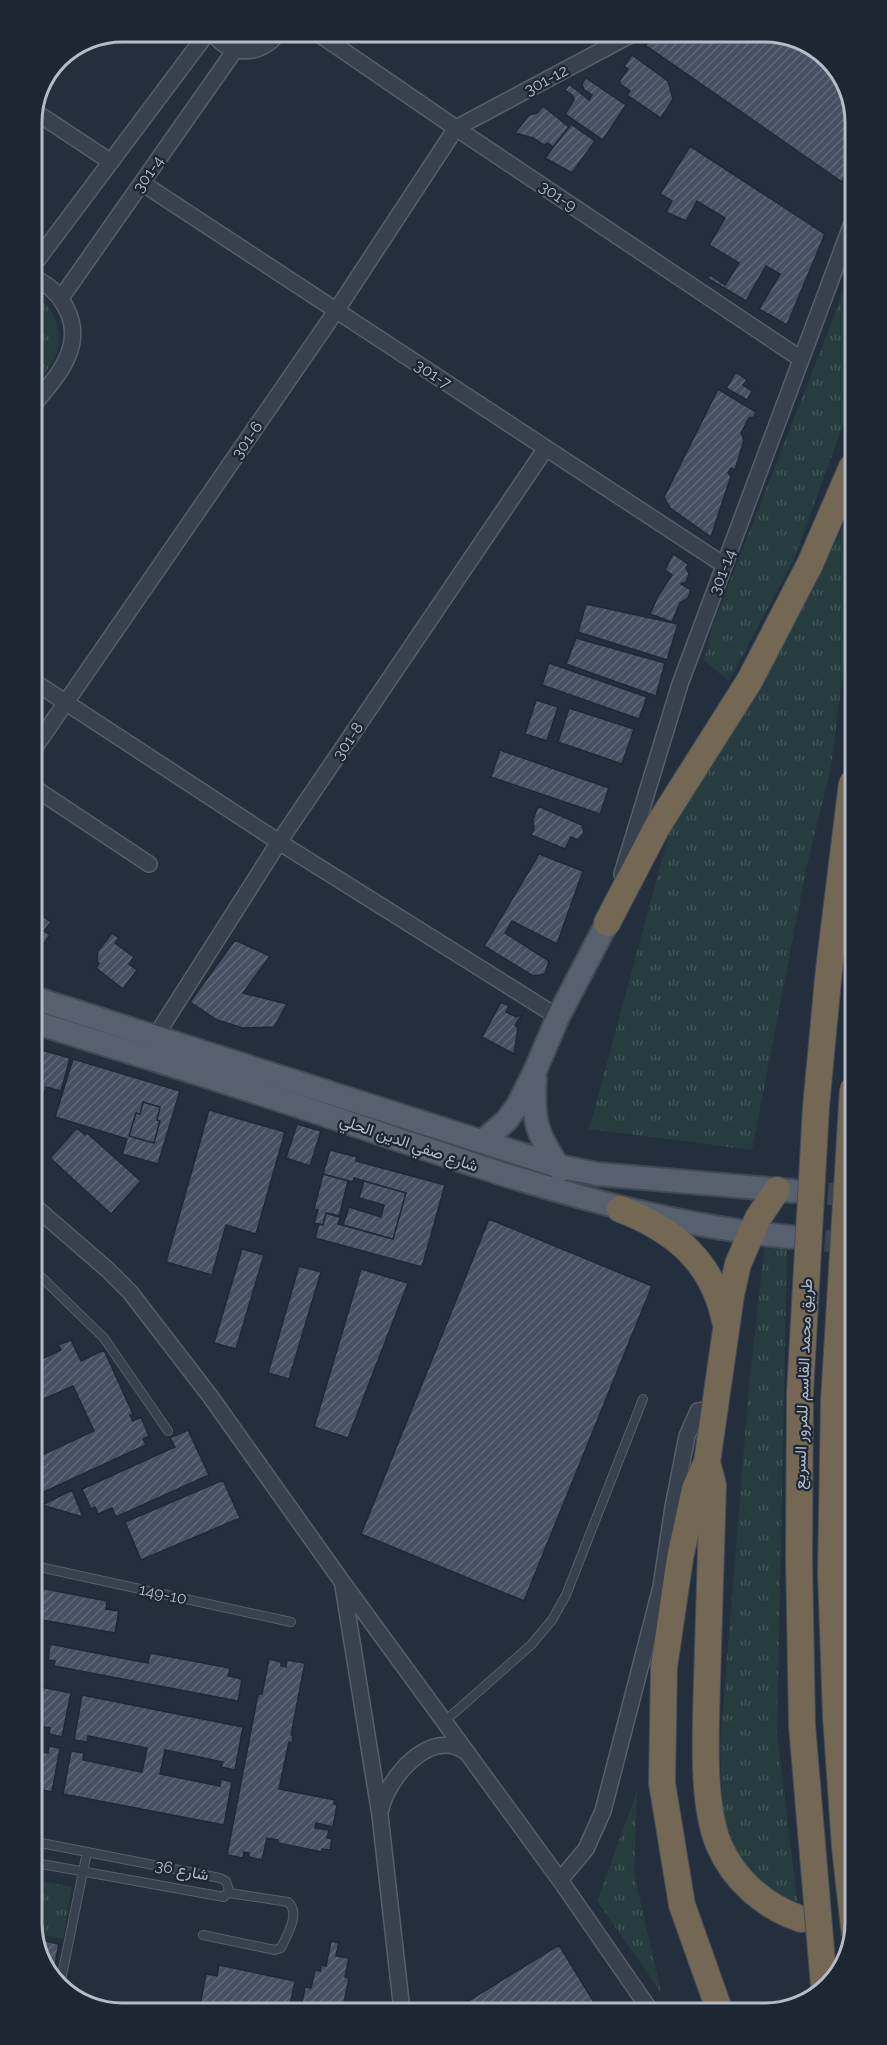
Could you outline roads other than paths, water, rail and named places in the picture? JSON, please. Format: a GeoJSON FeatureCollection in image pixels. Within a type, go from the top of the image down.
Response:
{"type":"FeatureCollection","features":[{"type":"Feature","properties":{"kind":"highway"},"geometry":{"type":"LineString","coordinates":[[607,923],[657,827],[750,680],[810,564],[845,483]]}},
{"type":"Feature","properties":{"kind":"highway","name":"طريق محمد القاسم للمرور السريع"},"geometry":{"type":"LineString","coordinates":[[823,1976],[802,1725],[799,1557],[800,1393],[816,1107],[845,842]]}},
{"type":"Feature","properties":{"kind":"highway"},"geometry":{"type":"LineString","coordinates":[[716,2002],[682,1905],[662,1783],[664,1667],[678,1569],[695,1489],[707,1462],[713,1408],[738,1264],[762,1211],[785,1190]]}},
{"type":"Feature","properties":{"kind":"highway"},"geometry":{"type":"LineString","coordinates":[[620,1209],[646,1219],[670,1234],[691,1253],[708,1275],[721,1300],[727,1327]]}},
{"type":"Feature","properties":{"kind":"highway","name":"طريق محمد القاسم للمرور السريع"},"geometry":{"type":"LineString","coordinates":[[845,1220],[834,1401],[831,1572],[836,1716],[845,1847]]}},
{"type":"Feature","properties":{"kind":"highway"},"geometry":{"type":"LineString","coordinates":[[707,1462],[712,1485],[706,1743],[710,1810],[718,1844],[736,1874],[757,1896],[788,1915],[801,1919]]}},
{"type":"Feature","properties":{"kind":"main road"},"geometry":{"type":"LineString","coordinates":[[482,1142],[506,1121],[518,1105],[558,1017],[607,923]]}},
{"type":"Feature","properties":{"kind":"main road","name":"شارع صفي الدين الحلي"},"geometry":{"type":"LineString","coordinates":[[42,1001],[558,1166],[597,1174],[785,1190]]}},
{"type":"Feature","properties":{"kind":"main road","name":"شارع صفي الدين الحلي"},"geometry":{"type":"LineString","coordinates":[[42,1025],[355,1125],[514,1179],[620,1209],[750,1234],[790,1238]]}},
{"type":"Feature","properties":{"kind":"main road"},"geometry":{"type":"LineString","coordinates":[[535,1071],[533,1107],[538,1129],[548,1153],[558,1166],[580,1186],[620,1209]]}},
{"type":"Feature","properties":{"kind":"street"},"geometry":{"type":"LineString","coordinates":[[42,254],[202,42]]}},
{"type":"Feature","properties":{"kind":"street"},"geometry":{"type":"LineString","coordinates":[[221,42],[235,50],[253,51],[269,42]]}},
{"type":"Feature","properties":{"kind":"street","name":"301-9"},"geometry":{"type":"LineString","coordinates":[[331,42],[801,359]]}},
{"type":"Feature","properties":{"kind":"street","name":"301-12"},"geometry":{"type":"LineString","coordinates":[[456,128],[617,42]]}},
{"type":"Feature","properties":{"kind":"street","name":"301-4"},"geometry":{"type":"LineString","coordinates":[[61,298],[235,50]]}},
{"type":"Feature","properties":{"kind":"street"},"geometry":{"type":"LineString","coordinates":[[42,116],[111,162]]}},
{"type":"Feature","properties":{"kind":"street","name":"301-6"},"geometry":{"type":"LineString","coordinates":[[42,737],[336,311],[456,128]]}},
{"type":"Feature","properties":{"kind":"street","name":"301-7"},"geometry":{"type":"LineString","coordinates":[[142,183],[724,565]]}},
{"type":"Feature","properties":{"kind":"street","name":"301-14"},"geometry":{"type":"LineString","coordinates":[[607,923],[680,684],[845,242]]}},
{"type":"Feature","properties":{"kind":"street"},"geometry":{"type":"LineString","coordinates":[[42,282],[61,298],[66,305],[72,324],[70,351],[62,368],[42,394]]}},
{"type":"Feature","properties":{"kind":"street","name":"301-8"},"geometry":{"type":"LineString","coordinates":[[155,1037],[279,842],[546,448]]}},
{"type":"Feature","properties":{"kind":"street"},"geometry":{"type":"LineString","coordinates":[[42,686],[279,842],[558,1017]]}},
{"type":"Feature","properties":{"kind":"street"},"geometry":{"type":"LineString","coordinates":[[42,793],[148,864]]}},
{"type":"Feature","properties":{"kind":"street"},"geometry":{"type":"LineString","coordinates":[[42,1213],[130,1292],[210,1396],[342,1583],[560,1880],[645,2003]]}},
{"type":"Feature","properties":{"kind":"street"},"geometry":{"type":"LineString","coordinates":[[560,1880],[586,1849],[603,1811],[661,1587],[687,1436],[698,1411],[713,1408]]}},
{"type":"Feature","properties":{"kind":"street"},"geometry":{"type":"LineString","coordinates":[[342,1583],[380,1815],[401,2003]]}},
{"type":"Feature","properties":{"kind":"street"},"geometry":{"type":"LineString","coordinates":[[380,1815],[386,1793],[394,1778],[412,1759],[445,1743],[457,1745],[467,1752]]}},
{"type":"Feature","properties":{"kind":"lane"},"geometry":{"type":"LineString","coordinates":[[42,1277],[104,1338],[168,1431]]}},
{"type":"Feature","properties":{"kind":"lane"},"geometry":{"type":"LineString","coordinates":[[445,1721],[531,1645],[552,1620],[566,1595],[643,1399]]}},
{"type":"Feature","properties":{"kind":"lane","name":"149-10"},"geometry":{"type":"LineString","coordinates":[[42,1568],[291,1622]]}},
{"type":"Feature","properties":{"kind":"lane","name":"شارع 36"},"geometry":{"type":"LineString","coordinates":[[42,1843],[220,1878],[228,1884],[229,1893],[224,1897],[42,1864]]}},
{"type":"Feature","properties":{"kind":"lane"},"geometry":{"type":"LineString","coordinates":[[62,1974],[87,1852]]}},
{"type":"Feature","properties":{"kind":"lane"},"geometry":{"type":"LineString","coordinates":[[203,1935],[275,1950],[281,1948],[295,1914],[293,1906],[288,1902],[229,1893]]}},
{"type":"Feature","properties":{"kind":"tunnel"},"geometry":{"type":"LineString","coordinates":[[795,1191],[845,1195]]}},
{"type":"Feature","properties":{"kind":"tunnel"},"geometry":{"type":"LineString","coordinates":[[792,1238],[845,1242]]}},
{"type":"Feature","properties":{"kind":"tunnel"},"geometry":{"type":"LineString","coordinates":[[801,1919],[829,1924],[845,1923]]}}]}
